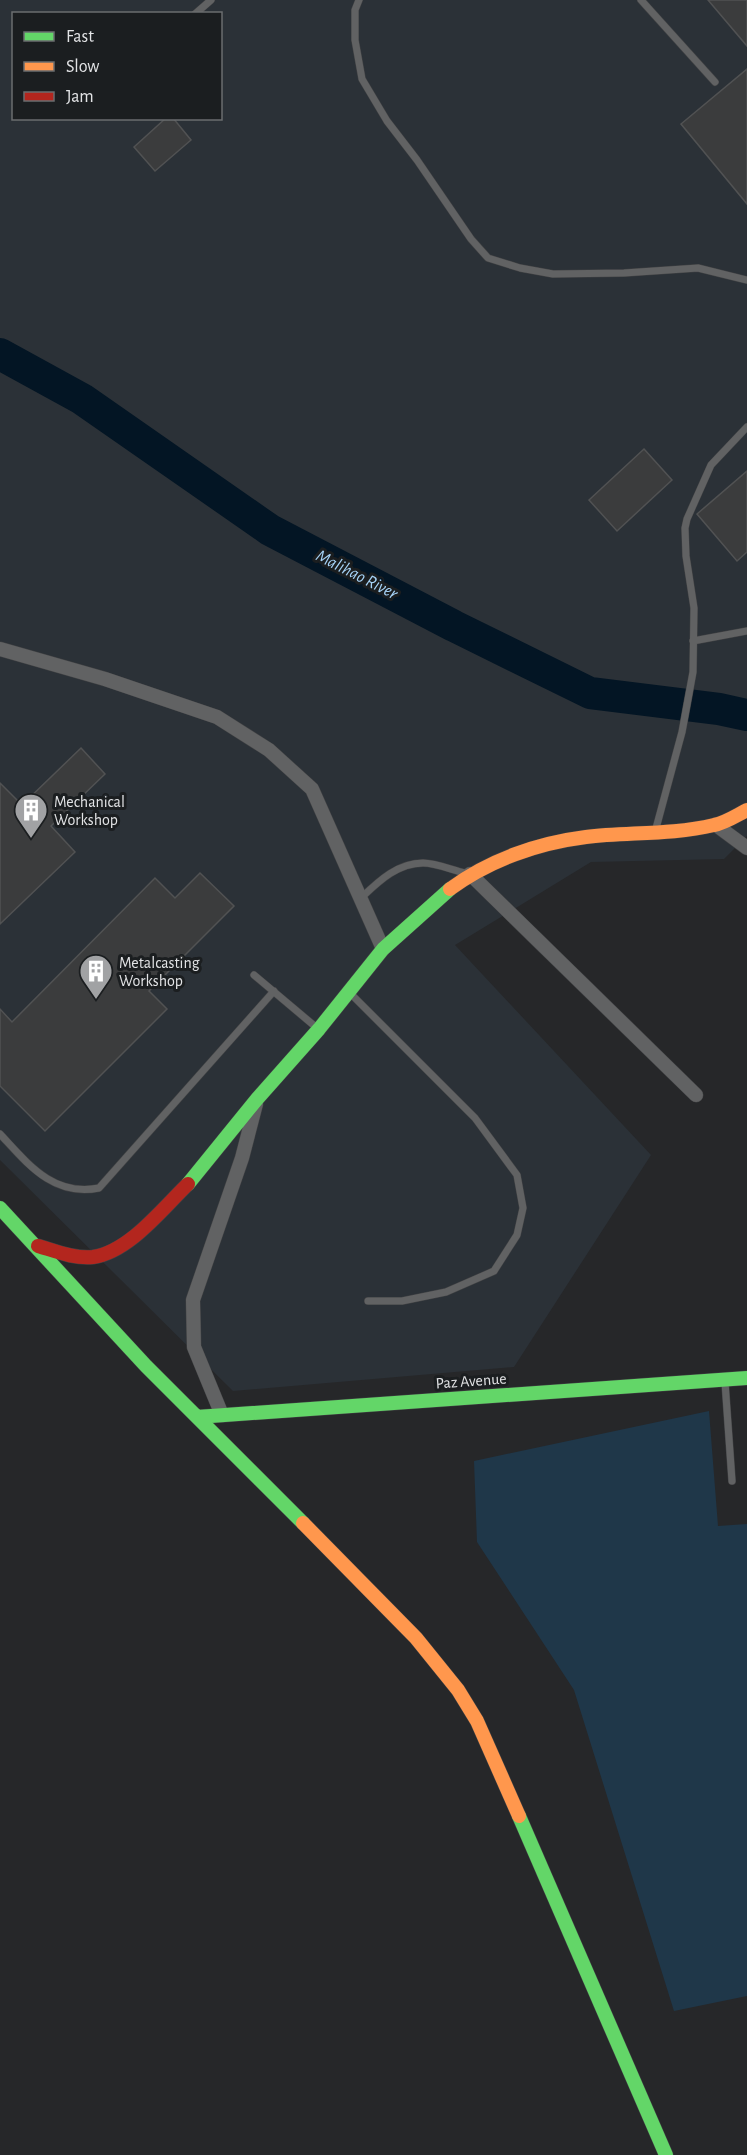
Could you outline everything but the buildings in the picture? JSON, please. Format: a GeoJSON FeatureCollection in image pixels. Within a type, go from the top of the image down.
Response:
{"type":"FeatureCollection","features":[{"type":"Feature","properties":{"kind":"street"},"geometry":{"type":"LineString","coordinates":[[0,649],[105,679],[217,717],[269,750],[312,789],[383,949]]}},
{"type":"Feature","properties":{"kind":"street"},"geometry":{"type":"LineString","coordinates":[[38,1246],[61,1253],[91,1257],[112,1252],[129,1241],[189,1183],[257,1098],[319,1029],[383,949],[438,898],[470,874],[533,847],[586,837],[654,834],[716,825],[747,810]]}},
{"type":"Feature","properties":{"kind":"street"},"geometry":{"type":"LineString","coordinates":[[716,825],[747,848]]}},
{"type":"Feature","properties":{"kind":"street"},"geometry":{"type":"LineString","coordinates":[[470,874],[696,1095]]}},
{"type":"Feature","properties":{"kind":"street"},"geometry":{"type":"LineString","coordinates":[[222,1415],[194,1347],[193,1300],[243,1158],[257,1098]]}},
{"type":"Feature","properties":{"kind":"street"},"geometry":{"type":"LineString","coordinates":[[0,1208],[38,1246],[159,1381],[416,1638],[458,1690],[477,1721],[547,1876],[666,2155]]}},
{"type":"Feature","properties":{"kind":"street","name":"Paz Avenue"},"geometry":{"type":"LineString","coordinates":[[197,1417],[747,1378]]}},
{"type":"Feature","properties":{"kind":"lane"},"geometry":{"type":"LineString","coordinates":[[359,0],[355,10],[355,40],[362,79],[387,121],[417,160],[471,239],[488,258],[520,268],[553,274],[624,273],[698,268],[747,280]]}},
{"type":"Feature","properties":{"kind":"lane"},"geometry":{"type":"LineString","coordinates":[[641,0],[715,82]]}},
{"type":"Feature","properties":{"kind":"lane"},"geometry":{"type":"LineString","coordinates":[[197,12],[208,1]]}},
{"type":"Feature","properties":{"kind":"lane"},"geometry":{"type":"LineString","coordinates":[[654,834],[682,732],[693,672],[694,608],[685,541],[687,519],[711,465],[747,427]]}},
{"type":"Feature","properties":{"kind":"lane"},"geometry":{"type":"LineString","coordinates":[[693,642],[747,631]]}},
{"type":"Feature","properties":{"kind":"lane"},"geometry":{"type":"LineString","coordinates":[[361,898],[384,876],[402,868],[423,863],[470,874]]}},
{"type":"Feature","properties":{"kind":"lane"},"geometry":{"type":"LineString","coordinates":[[254,975],[319,1029]]}},
{"type":"Feature","properties":{"kind":"lane"},"geometry":{"type":"LineString","coordinates":[[0,1134],[34,1170],[48,1180],[83,1191],[99,1188],[274,991]]}},
{"type":"Feature","properties":{"kind":"lane"},"geometry":{"type":"LineString","coordinates":[[348,991],[475,1118],[517,1175],[522,1208],[517,1235],[494,1271],[446,1292],[402,1301],[368,1301]]}},
{"type":"Feature","properties":{"kind":"lane"},"geometry":{"type":"LineString","coordinates":[[724,1379],[732,1481]]}},
{"type":"Feature","properties":{"kind":"shaded area"},"geometry":{"type":"Polygon","coordinates":[[[0,0],[747,0],[747,836],[724,859],[591,862],[455,945],[651,1155],[514,1367],[233,1391],[0,1160],[0,0]]]}},
{"type":"Feature","properties":{"kind":"shaded area"},"geometry":{"type":"Polygon","coordinates":[[[709,1411],[718,1526],[747,1524],[747,1996],[674,2011],[574,1690],[477,1542],[474,1461],[709,1411]]]}},
{"type":"Feature","properties":{"kind":"waterway","name":"Malihao River"},"geometry":{"type":"LineString","coordinates":[[0,354],[82,399],[270,530],[454,626],[590,693],[719,709],[747,715]]}},
{"type":"Feature","properties":{"kind":"traffic: fast"},"geometry":{"type":"LineString","coordinates":[[188,1184],[257,1099],[319,1029],[383,949],[450,889]]}},
{"type":"Feature","properties":{"kind":"traffic: fast"},"geometry":{"type":"LineString","coordinates":[[0,1208],[146,1366],[303,1523]]}},
{"type":"Feature","properties":{"kind":"traffic: fast"},"geometry":{"type":"LineString","coordinates":[[197,1417],[747,1378]]}},
{"type":"Feature","properties":{"kind":"traffic: fast"},"geometry":{"type":"LineString","coordinates":[[519,1816],[666,2155]]}},
{"type":"Feature","properties":{"kind":"traffic: slow"},"geometry":{"type":"LineString","coordinates":[[450,889],[481,869],[532,848],[586,837],[698,828],[722,823],[747,810]]}},
{"type":"Feature","properties":{"kind":"traffic: slow"},"geometry":{"type":"LineString","coordinates":[[303,1523],[416,1638],[458,1690],[477,1721],[519,1816]]}},
{"type":"Feature","properties":{"kind":"traffic: jam"},"geometry":{"type":"LineString","coordinates":[[38,1246],[79,1257],[93,1257],[106,1253],[119,1247],[144,1228],[188,1184]]}},
{"type":"Feature","properties":{"kind":"place","name":"Mechanical Workshop"},"geometry":{"type":"Point","coordinates":[31,839]}},
{"type":"Feature","properties":{"kind":"place","name":"Metalcasting Workshop"},"geometry":{"type":"Point","coordinates":[96,1000]}}]}
